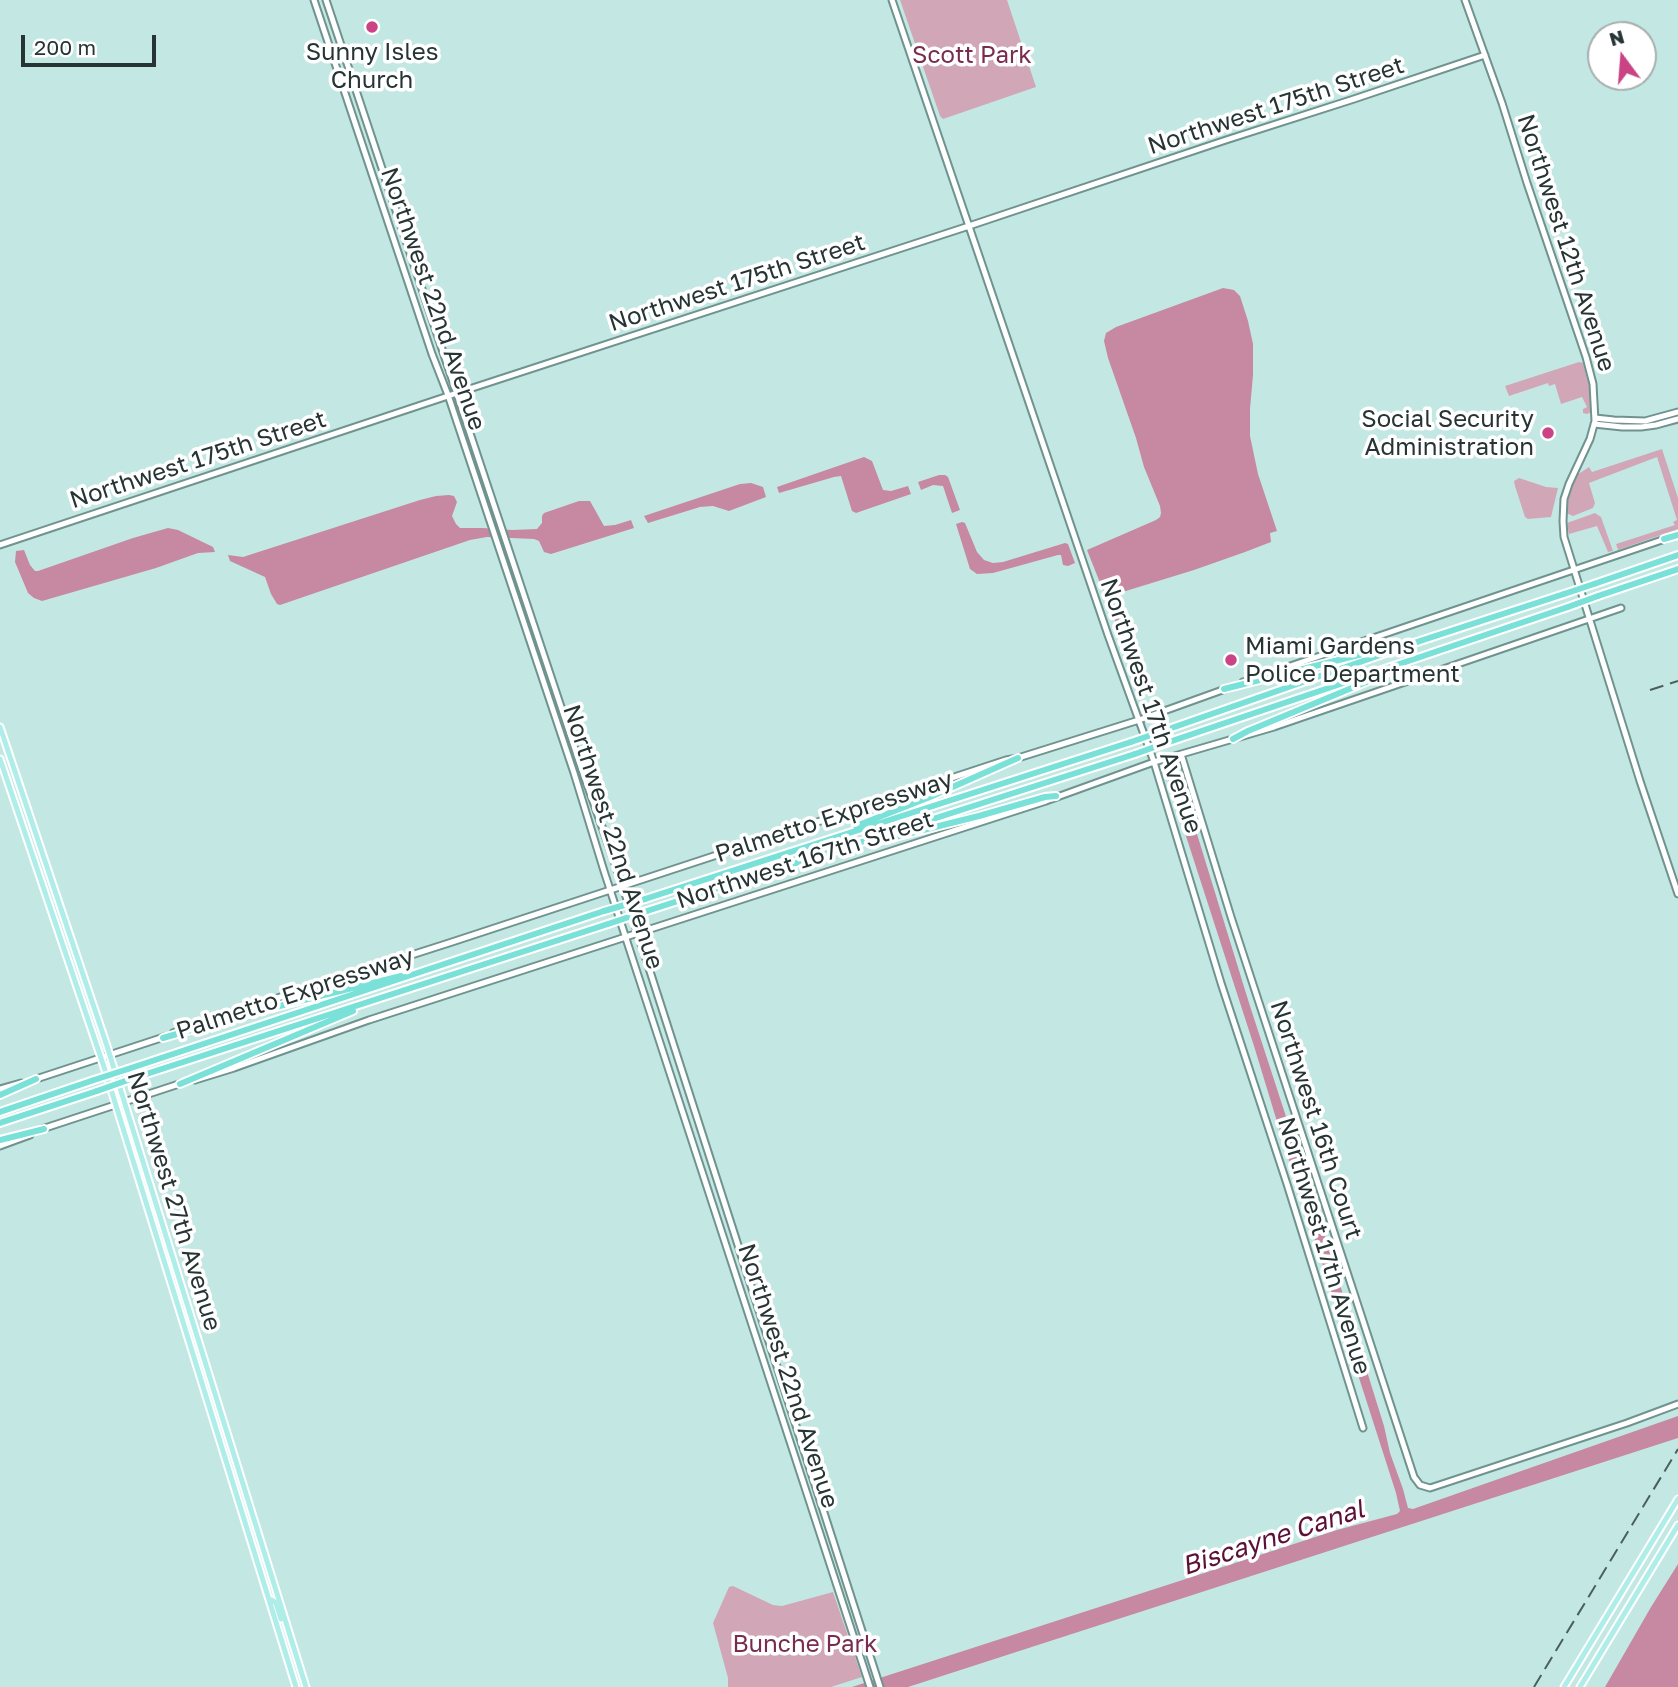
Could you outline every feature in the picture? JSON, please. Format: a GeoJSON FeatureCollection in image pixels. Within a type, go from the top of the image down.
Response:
{"type":"FeatureCollection","features":[{"type":"Feature","properties":{"kind":"highway"},"geometry":{"type":"LineString","coordinates":[[1664,539],[1678,535]]}},
{"type":"Feature","properties":{"kind":"highway","name":"Palmetto Expressway"},"geometry":{"type":"LineString","coordinates":[[0,1112],[604,911],[1131,742],[1678,555]]}},
{"type":"Feature","properties":{"kind":"highway","name":"Palmetto Expressway"},"geometry":{"type":"LineString","coordinates":[[0,1123],[1135,754],[1678,569]]}},
{"type":"Feature","properties":{"kind":"highway"},"geometry":{"type":"LineString","coordinates":[[1224,689],[1420,641]]}},
{"type":"Feature","properties":{"kind":"highway"},"geometry":{"type":"LineString","coordinates":[[1233,739],[1383,676],[1403,663]]}},
{"type":"Feature","properties":{"kind":"highway"},"geometry":{"type":"LineString","coordinates":[[806,846],[930,797],[1018,758]]}},
{"type":"Feature","properties":{"kind":"highway"},"geometry":{"type":"LineString","coordinates":[[849,846],[890,839],[1056,796]]}},
{"type":"Feature","properties":{"kind":"highway"},"geometry":{"type":"LineString","coordinates":[[163,1038],[274,1007],[389,978],[424,972]]}},
{"type":"Feature","properties":{"kind":"highway"},"geometry":{"type":"LineString","coordinates":[[180,1084],[379,1000]]}},
{"type":"Feature","properties":{"kind":"highway"},"geometry":{"type":"LineString","coordinates":[[0,1095],[36,1079]]}},
{"type":"Feature","properties":{"kind":"highway"},"geometry":{"type":"LineString","coordinates":[[0,1140],[44,1129]]}},
{"type":"Feature","properties":{"kind":"main road","name":"Northwest 27th Avenue"},"geometry":{"type":"LineString","coordinates":[[0,727],[110,1056],[306,1687]]}},
{"type":"Feature","properties":{"kind":"main road"},"geometry":{"type":"LineString","coordinates":[[0,758],[9,755]]}},
{"type":"Feature","properties":{"kind":"main road","name":"Northwest 27th Avenue"},"geometry":{"type":"LineString","coordinates":[[0,758],[101,1059],[296,1687]]}},
{"type":"Feature","properties":{"kind":"main road"},"geometry":{"type":"LineString","coordinates":[[23,829],[39,843]]}},
{"type":"Feature","properties":{"kind":"main road"},"geometry":{"type":"LineString","coordinates":[[50,907],[60,919],[65,920]]}},
{"type":"Feature","properties":{"kind":"main road"},"geometry":{"type":"LineString","coordinates":[[56,926],[71,940]]}},
{"type":"Feature","properties":{"kind":"main road"},"geometry":{"type":"LineString","coordinates":[[209,1408],[219,1405]]}},
{"type":"Feature","properties":{"kind":"main road"},"geometry":{"type":"LineString","coordinates":[[1564,1687],[1678,1499]]}},
{"type":"Feature","properties":{"kind":"main road"},"geometry":{"type":"LineString","coordinates":[[1580,1687],[1678,1525]]}},
{"type":"Feature","properties":{"kind":"main road"},"geometry":{"type":"LineString","coordinates":[[269,1600],[276,1603],[289,1643],[293,1646]]}},
{"type":"Feature","properties":{"kind":"street","name":"Northwest 22nd Avenue"},"geometry":{"type":"LineString","coordinates":[[314,0],[574,773],[870,1687]]}},
{"type":"Feature","properties":{"kind":"street","name":"Northwest 22nd Avenue"},"geometry":{"type":"LineString","coordinates":[[326,0],[622,886],[880,1687]]}},
{"type":"Feature","properties":{"kind":"street","name":"Northwest 17th Avenue"},"geometry":{"type":"LineString","coordinates":[[892,0],[1153,762],[1363,1428]]}},
{"type":"Feature","properties":{"kind":"street","name":"Northwest 12th Avenue"},"geometry":{"type":"LineString","coordinates":[[1465,0],[1593,384],[1595,421],[1564,499],[1564,537],[1678,894]]}},
{"type":"Feature","properties":{"kind":"street","name":"Northwest 175th Street"},"geometry":{"type":"LineString","coordinates":[[0,545],[1485,55]]}},
{"type":"Feature","properties":{"kind":"street"},"geometry":{"type":"LineString","coordinates":[[1655,422],[1678,412]]}},
{"type":"Feature","properties":{"kind":"street"},"geometry":{"type":"LineString","coordinates":[[1595,421],[1622,427],[1678,419]]}},
{"type":"Feature","properties":{"kind":"street","name":"Northwest 167th Street"},"geometry":{"type":"LineString","coordinates":[[101,1059],[192,1025],[1006,760],[1139,720],[1255,677],[1664,539]]}},
{"type":"Feature","properties":{"kind":"street","name":"Northwest 167th Street"},"geometry":{"type":"LineString","coordinates":[[0,1146],[124,1102],[234,1069],[369,1020],[1153,762],[1274,727],[1621,608]]}},
{"type":"Feature","properties":{"kind":"street","name":"Northwest 16th Court"},"geometry":{"type":"LineString","coordinates":[[1181,754],[1231,917],[1414,1477],[1420,1485],[1430,1488],[1678,1404]]}},
{"type":"Feature","properties":{"kind":"street"},"geometry":{"type":"LineString","coordinates":[[0,1089],[101,1059]]}},
{"type":"Feature","properties":{"kind":"green space","name":"Scott Park"},"geometry":{"type":"Polygon","coordinates":[[[900,0],[1007,0],[1036,87],[943,119],[900,0]]]}},
{"type":"Feature","properties":{"kind":"green space"},"geometry":{"type":"Polygon","coordinates":[[[1583,363],[1589,386],[1591,412],[1587,414],[1583,413],[1583,409],[1587,407],[1582,397],[1561,404],[1555,384],[1549,386],[1548,383],[1509,396],[1505,386],[1583,363]]]}},
{"type":"Feature","properties":{"kind":"green space"},"geometry":{"type":"Polygon","coordinates":[[[1662,449],[1678,498],[1678,529],[1618,550],[1616,544],[1675,525],[1673,522],[1677,520],[1657,457],[1589,483],[1595,503],[1593,508],[1573,516],[1566,513],[1569,495],[1577,475],[1589,467],[1592,472],[1662,449]]]}},
{"type":"Feature","properties":{"kind":"green space"},"geometry":{"type":"Polygon","coordinates":[[[1519,478],[1558,488],[1551,517],[1525,517],[1514,481],[1519,478]]]}},
{"type":"Feature","properties":{"kind":"green space"},"geometry":{"type":"Polygon","coordinates":[[[1595,513],[1601,517],[1613,551],[1608,552],[1597,526],[1569,534],[1567,523],[1595,513]]]}},
{"type":"Feature","properties":{"kind":"green space","name":"Bunche Park"},"geometry":{"type":"Polygon","coordinates":[[[733,1586],[773,1605],[782,1606],[833,1592],[862,1677],[831,1687],[728,1687],[713,1623],[729,1587],[733,1586]]]}},
{"type":"Feature","properties":{"kind":"shaded area"},"geometry":{"type":"Polygon","coordinates":[[[1223,288],[1234,290],[1240,296],[1248,321],[1253,344],[1250,436],[1258,474],[1277,531],[1270,533],[1271,542],[1116,594],[1114,602],[1119,621],[1116,623],[1087,550],[1156,520],[1161,513],[1108,358],[1104,341],[1106,333],[1223,288]]]}},
{"type":"Feature","properties":{"kind":"shaded area"},"geometry":{"type":"Polygon","coordinates":[[[864,457],[872,461],[883,490],[891,491],[908,486],[911,494],[856,513],[852,511],[841,476],[779,493],[777,487],[864,457]]]}},
{"type":"Feature","properties":{"kind":"shaded area"},"geometry":{"type":"Polygon","coordinates":[[[939,475],[948,477],[960,510],[952,513],[943,486],[933,485],[921,490],[918,482],[939,475]]]}},
{"type":"Feature","properties":{"kind":"shaded area"},"geometry":{"type":"Polygon","coordinates":[[[751,483],[763,487],[766,497],[729,511],[713,506],[700,507],[648,523],[644,516],[740,484],[751,483]]]}},
{"type":"Feature","properties":{"kind":"shaded area"},"geometry":{"type":"Polygon","coordinates":[[[454,496],[457,502],[452,516],[460,528],[537,529],[542,523],[544,513],[579,501],[590,501],[604,526],[631,520],[634,528],[551,554],[544,552],[539,541],[534,539],[487,537],[470,540],[280,605],[271,594],[265,577],[230,561],[228,555],[243,557],[420,500],[454,496]]]}},
{"type":"Feature","properties":{"kind":"shaded area"},"geometry":{"type":"Polygon","coordinates":[[[962,522],[984,560],[1003,562],[1065,543],[1068,544],[1075,563],[1063,565],[1061,555],[1058,555],[993,573],[977,574],[970,569],[956,524],[962,522]]]}},
{"type":"Feature","properties":{"kind":"shaded area"},"geometry":{"type":"Polygon","coordinates":[[[168,528],[213,547],[215,552],[198,553],[42,601],[28,593],[15,562],[16,551],[24,550],[30,565],[38,571],[168,528]]]}},
{"type":"Feature","properties":{"kind":"shaded area"},"geometry":{"type":"Polygon","coordinates":[[[1166,764],[1174,771],[1197,834],[1408,1508],[1413,1509],[1678,1416],[1678,1438],[908,1687],[852,1687],[1400,1511],[1164,768],[1166,764]]]}},
{"type":"Feature","properties":{"kind":"shaded area"},"geometry":{"type":"Polygon","coordinates":[[[1678,1564],[1678,1687],[1605,1687],[1651,1607],[1678,1564]]]}},
{"type":"Feature","properties":{"kind":"railway"},"geometry":{"type":"LineString","coordinates":[[1650,690],[1678,681]]}},
{"type":"Feature","properties":{"kind":"railway"},"geometry":{"type":"LineString","coordinates":[[1534,1687],[1678,1449]]}},
{"type":"Feature","properties":{"kind":"place","name":"Sunny Isles Church"},"geometry":{"type":"Point","coordinates":[372,27]}},
{"type":"Feature","properties":{"kind":"place","name":"Social Security Administration"},"geometry":{"type":"Point","coordinates":[1548,433]}},
{"type":"Feature","properties":{"kind":"place","name":"Miami Gardens Police Department"},"geometry":{"type":"Point","coordinates":[1231,660]}},
{"type":"Feature","properties":{"kind":"water label","name":"Biscayne Canal"},"geometry":{"type":"Point","coordinates":[1273,1538]}}]}
